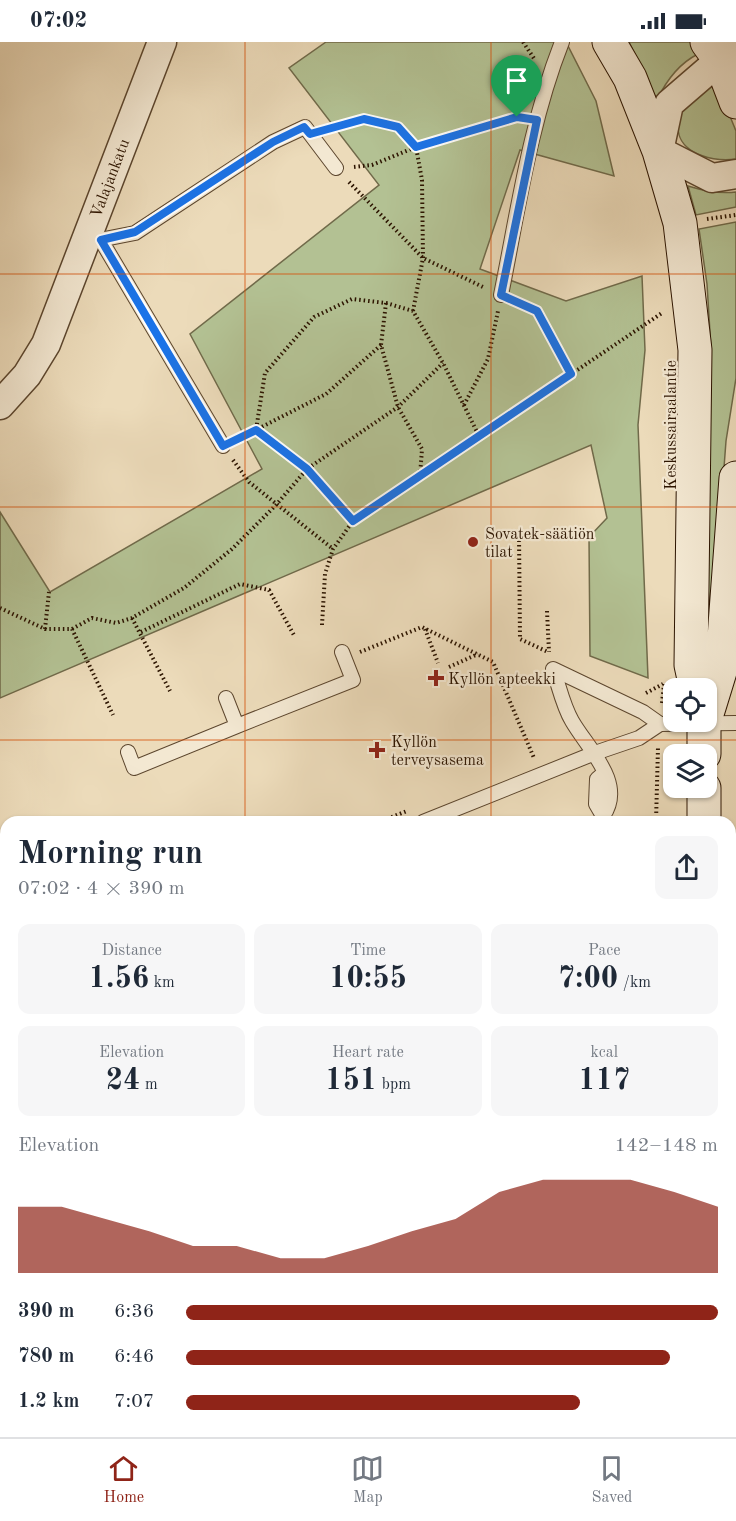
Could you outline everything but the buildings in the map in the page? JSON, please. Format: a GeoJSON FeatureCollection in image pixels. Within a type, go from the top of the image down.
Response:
{"type":"FeatureCollection","features":[{"type":"Feature","properties":{"kind":"main road","name":"Keskussairaalantie"},"geometry":{"type":"LineString","coordinates":[[609,42],[630,78],[659,151],[680,223],[695,350],[691,665],[694,678]]}},
{"type":"Feature","properties":{"kind":"main road"},"geometry":{"type":"LineString","coordinates":[[721,52],[736,102]]}},
{"type":"Feature","properties":{"kind":"main road"},"geometry":{"type":"LineString","coordinates":[[717,691],[722,665],[736,478]]}},
{"type":"Feature","properties":{"kind":"main road"},"geometry":{"type":"LineString","coordinates":[[704,798],[704,816]]}},
{"type":"Feature","properties":{"kind":"street","name":"Valajankatu"},"geometry":{"type":"LineString","coordinates":[[0,405],[27,375],[46,344],[93,242],[162,42]]}},
{"type":"Feature","properties":{"kind":"street"},"geometry":{"type":"LineString","coordinates":[[721,52],[669,104],[659,151],[712,178],[736,174]]}},
{"type":"Feature","properties":{"kind":"lane"},"geometry":{"type":"LineString","coordinates":[[501,295],[537,120],[547,79],[562,42]]}},
{"type":"Feature","properties":{"kind":"lane"},"geometry":{"type":"LineString","coordinates":[[223,446],[93,242],[135,232],[273,142],[304,127],[336,168]]}},
{"type":"Feature","properties":{"kind":"lane"},"geometry":{"type":"LineString","coordinates":[[128,752],[134,768],[353,680],[343,655]]}},
{"type":"Feature","properties":{"kind":"lane"},"geometry":{"type":"LineString","coordinates":[[604,772],[595,753],[571,719],[554,669],[643,712],[663,724]]}},
{"type":"Feature","properties":{"kind":"lane"},"geometry":{"type":"LineString","coordinates":[[226,698],[237,726]]}},
{"type":"Feature","properties":{"kind":"lane"},"geometry":{"type":"LineString","coordinates":[[438,816],[595,753],[639,738],[660,724]]}},
{"type":"Feature","properties":{"kind":"path"},"geometry":{"type":"LineString","coordinates":[[336,168],[372,165],[416,147],[517,117],[537,120]]}},
{"type":"Feature","properties":{"kind":"path"},"geometry":{"type":"LineString","coordinates":[[310,134],[364,119],[398,127],[416,147],[422,180],[423,258],[413,311],[443,363],[479,436]]}},
{"type":"Feature","properties":{"kind":"path"},"geometry":{"type":"LineString","coordinates":[[336,168],[423,258],[537,311],[571,374]]}},
{"type":"Feature","properties":{"kind":"path"},"geometry":{"type":"LineString","coordinates":[[464,405],[488,359],[501,295]]}},
{"type":"Feature","properties":{"kind":"path"},"geometry":{"type":"LineString","coordinates":[[256,430],[265,373],[314,317],[352,299],[386,303],[413,311]]}},
{"type":"Feature","properties":{"kind":"path"},"geometry":{"type":"LineString","coordinates":[[386,303],[381,345],[398,407],[422,449],[420,476]]}},
{"type":"Feature","properties":{"kind":"path"},"geometry":{"type":"LineString","coordinates":[[322,625],[325,574],[333,549],[353,521],[670,308]]}},
{"type":"Feature","properties":{"kind":"path"},"geometry":{"type":"LineString","coordinates":[[333,549],[249,482],[223,446],[326,394],[381,345]]}},
{"type":"Feature","properties":{"kind":"path"},"geometry":{"type":"LineString","coordinates":[[0,608],[45,629],[72,629],[92,618],[116,623],[132,618],[183,588],[232,549],[276,505],[307,469],[398,407],[443,363]]}},
{"type":"Feature","properties":{"kind":"path"},"geometry":{"type":"LineString","coordinates":[[256,430],[307,469],[353,521]]}},
{"type":"Feature","properties":{"kind":"path"},"geometry":{"type":"LineString","coordinates":[[519,536],[520,639]]}},
{"type":"Feature","properties":{"kind":"path"},"geometry":{"type":"LineString","coordinates":[[141,632],[240,584],[269,590],[295,637]]}},
{"type":"Feature","properties":{"kind":"path"},"geometry":{"type":"LineString","coordinates":[[45,629],[49,592]]}},
{"type":"Feature","properties":{"kind":"path"},"geometry":{"type":"LineString","coordinates":[[547,611],[549,653]]}},
{"type":"Feature","properties":{"kind":"path"},"geometry":{"type":"LineString","coordinates":[[132,618],[170,691]]}},
{"type":"Feature","properties":{"kind":"path"},"geometry":{"type":"LineString","coordinates":[[343,655],[422,627],[493,662],[534,759]]}},
{"type":"Feature","properties":{"kind":"path"},"geometry":{"type":"LineString","coordinates":[[424,628],[438,663]]}},
{"type":"Feature","properties":{"kind":"path"},"geometry":{"type":"LineString","coordinates":[[72,629],[113,715]]}},
{"type":"Feature","properties":{"kind":"path"},"geometry":{"type":"LineString","coordinates":[[449,667],[478,654]]}},
{"type":"Feature","properties":{"kind":"path"},"geometry":{"type":"LineString","coordinates":[[665,678],[666,674]]}},
{"type":"Feature","properties":{"kind":"path"},"geometry":{"type":"LineString","coordinates":[[624,703],[630,691],[645,693],[663,684]]}},
{"type":"Feature","properties":{"kind":"path"},"geometry":{"type":"LineString","coordinates":[[656,816],[663,694]]}},
{"type":"Feature","properties":{"kind":"path"},"geometry":{"type":"LineString","coordinates":[[524,763],[542,755]]}},
{"type":"Feature","properties":{"kind":"path"},"geometry":{"type":"LineString","coordinates":[[393,816],[411,809]]}},
{"type":"Feature","properties":{"kind":"green space"},"geometry":{"type":"Polygon","coordinates":[[[326,42],[566,42],[596,101],[614,176],[520,150],[480,269],[566,301],[642,276],[645,350],[638,425],[648,678],[590,656],[589,537],[607,518],[591,445],[0,698],[0,512],[50,592],[262,469],[190,334],[379,185],[289,68],[326,42]]]}},
{"type":"Feature","properties":{"kind":"green space"},"geometry":{"type":"Polygon","coordinates":[[[629,42],[691,42],[698,54],[674,73],[657,100],[629,42]]]}},
{"type":"Feature","properties":{"kind":"green space"},"geometry":{"type":"Polygon","coordinates":[[[711,80],[736,131],[736,159],[714,159],[703,156],[693,152],[680,137],[678,126],[686,101],[711,80]]]}},
{"type":"Feature","properties":{"kind":"green space"},"geometry":{"type":"Polygon","coordinates":[[[688,186],[712,192],[736,192],[736,207],[696,215],[688,186]]]}},
{"type":"Feature","properties":{"kind":"green space"},"geometry":{"type":"Polygon","coordinates":[[[736,222],[736,378],[726,441],[712,655],[704,655],[711,349],[707,284],[699,229],[736,222]]]}},
{"type":"Feature","properties":{"kind":"place","name":"Sovatek-säätiön tilat"},"geometry":{"type":"Point","coordinates":[473,542]}},
{"type":"Feature","properties":{"kind":"place","name":"Kyllön apteekki"},"geometry":{"type":"Point","coordinates":[436,678]}},
{"type":"Feature","properties":{"kind":"place","name":"Kyllön terveysasema"},"geometry":{"type":"Point","coordinates":[377,750]}},
{"type":"Feature","properties":{"kind":"route"},"geometry":{"type":"LineString","coordinates":[[517,117],[537,120],[501,295],[537,311],[571,374],[353,521],[307,469],[256,430],[223,446],[101,240],[135,232],[273,142],[304,127],[310,134],[364,119],[398,127],[416,147],[517,117]]}}]}
